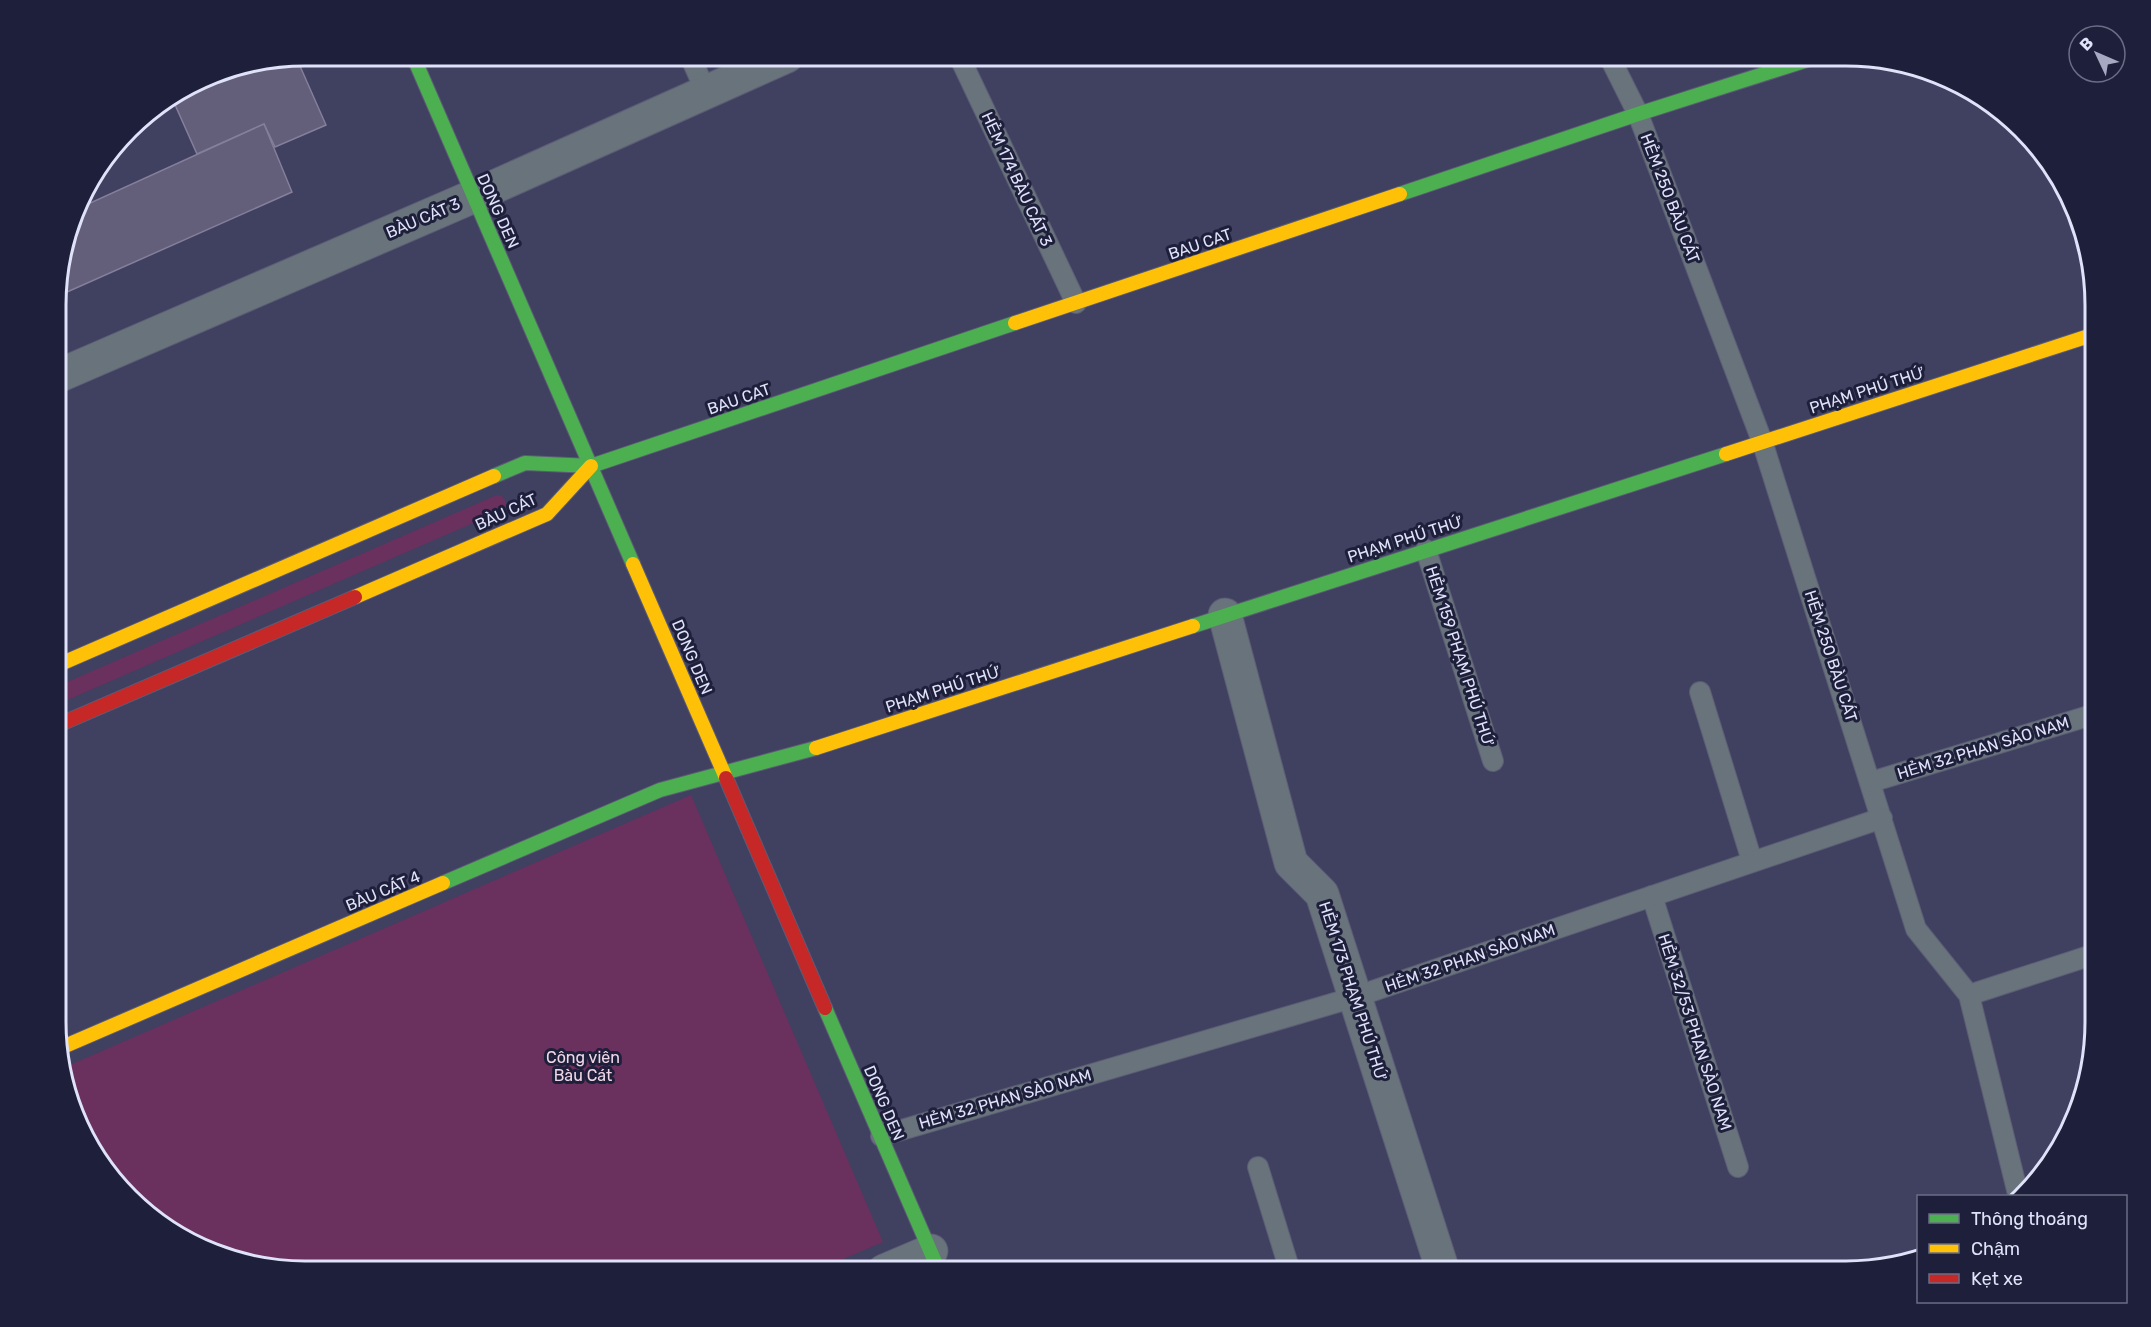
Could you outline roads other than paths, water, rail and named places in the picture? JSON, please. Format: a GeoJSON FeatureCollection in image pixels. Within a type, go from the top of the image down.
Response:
{"type":"FeatureCollection","features":[{"type":"Feature","properties":{"kind":"street","name":"DONG DEN"},"geometry":{"type":"LineString","coordinates":[[417,66],[935,1261]]}},
{"type":"Feature","properties":{"kind":"street","name":"BÀU CÁT 3"},"geometry":{"type":"LineString","coordinates":[[66,373],[474,196],[764,66]]}},
{"type":"Feature","properties":{"kind":"street","name":"BAU CAT"},"geometry":{"type":"LineString","coordinates":[[591,466],[1638,114],[1789,66]]}},
{"type":"Feature","properties":{"kind":"street","name":"PHẠM PHÚ THỨ"},"geometry":{"type":"LineString","coordinates":[[724,773],[794,755],[2085,337]]}},
{"type":"Feature","properties":{"kind":"street"},"geometry":{"type":"LineString","coordinates":[[66,662],[525,463],[591,466]]}},
{"type":"Feature","properties":{"kind":"street","name":"BÀU CÁT"},"geometry":{"type":"LineString","coordinates":[[66,722],[547,514],[591,466]]}},
{"type":"Feature","properties":{"kind":"street","name":"HẺM 173 PHẠM PHÚ THỨ"},"geometry":{"type":"LineString","coordinates":[[1225,615],[1291,862],[1322,894],[1440,1261]]}},
{"type":"Feature","properties":{"kind":"street","name":"BÀU CÁT 4"},"geometry":{"type":"LineString","coordinates":[[67,1045],[660,790],[724,773]]}},
{"type":"Feature","properties":{"kind":"lane"},"geometry":{"type":"LineString","coordinates":[[694,66],[706,92]]}},
{"type":"Feature","properties":{"kind":"lane","name":"HẺM 174 BÀU CÁT 3"},"geometry":{"type":"LineString","coordinates":[[964,66],[1076,303]]}},
{"type":"Feature","properties":{"kind":"lane","name":"HẺM 250 BÀU CÁT"},"geometry":{"type":"LineString","coordinates":[[1614,66],[1638,114],[1762,441],[1916,929],[1969,995],[2017,1189]]}},
{"type":"Feature","properties":{"kind":"lane","name":"HẺM 159 PHẠM PHÚ THỨ"},"geometry":{"type":"LineString","coordinates":[[1426,550],[1493,761]]}},
{"type":"Feature","properties":{"kind":"lane"},"geometry":{"type":"LineString","coordinates":[[1700,693],[1752,861]]}},
{"type":"Feature","properties":{"kind":"lane","name":"HẺM 32 PHAN SÀO NAM"},"geometry":{"type":"LineString","coordinates":[[1871,782],[2085,717]]}},
{"type":"Feature","properties":{"kind":"lane","name":"HẺM 32 PHAN SÀO NAM"},"geometry":{"type":"LineString","coordinates":[[881,1136],[1355,997],[1882,818]]}},
{"type":"Feature","properties":{"kind":"lane","name":"HẺM 32/53 PHAN SÀO NAM"},"geometry":{"type":"LineString","coordinates":[[1652,896],[1738,1167]]}},
{"type":"Feature","properties":{"kind":"lane"},"geometry":{"type":"LineString","coordinates":[[1969,995],[2085,957]]}},
{"type":"Feature","properties":{"kind":"lane"},"geometry":{"type":"LineString","coordinates":[[1258,1167],[1287,1261]]}},
{"type":"Feature","properties":{"kind":"park label","name":"Công viên Bàu Cát"},"geometry":{"type":"Point","coordinates":[583,1066]}}]}
